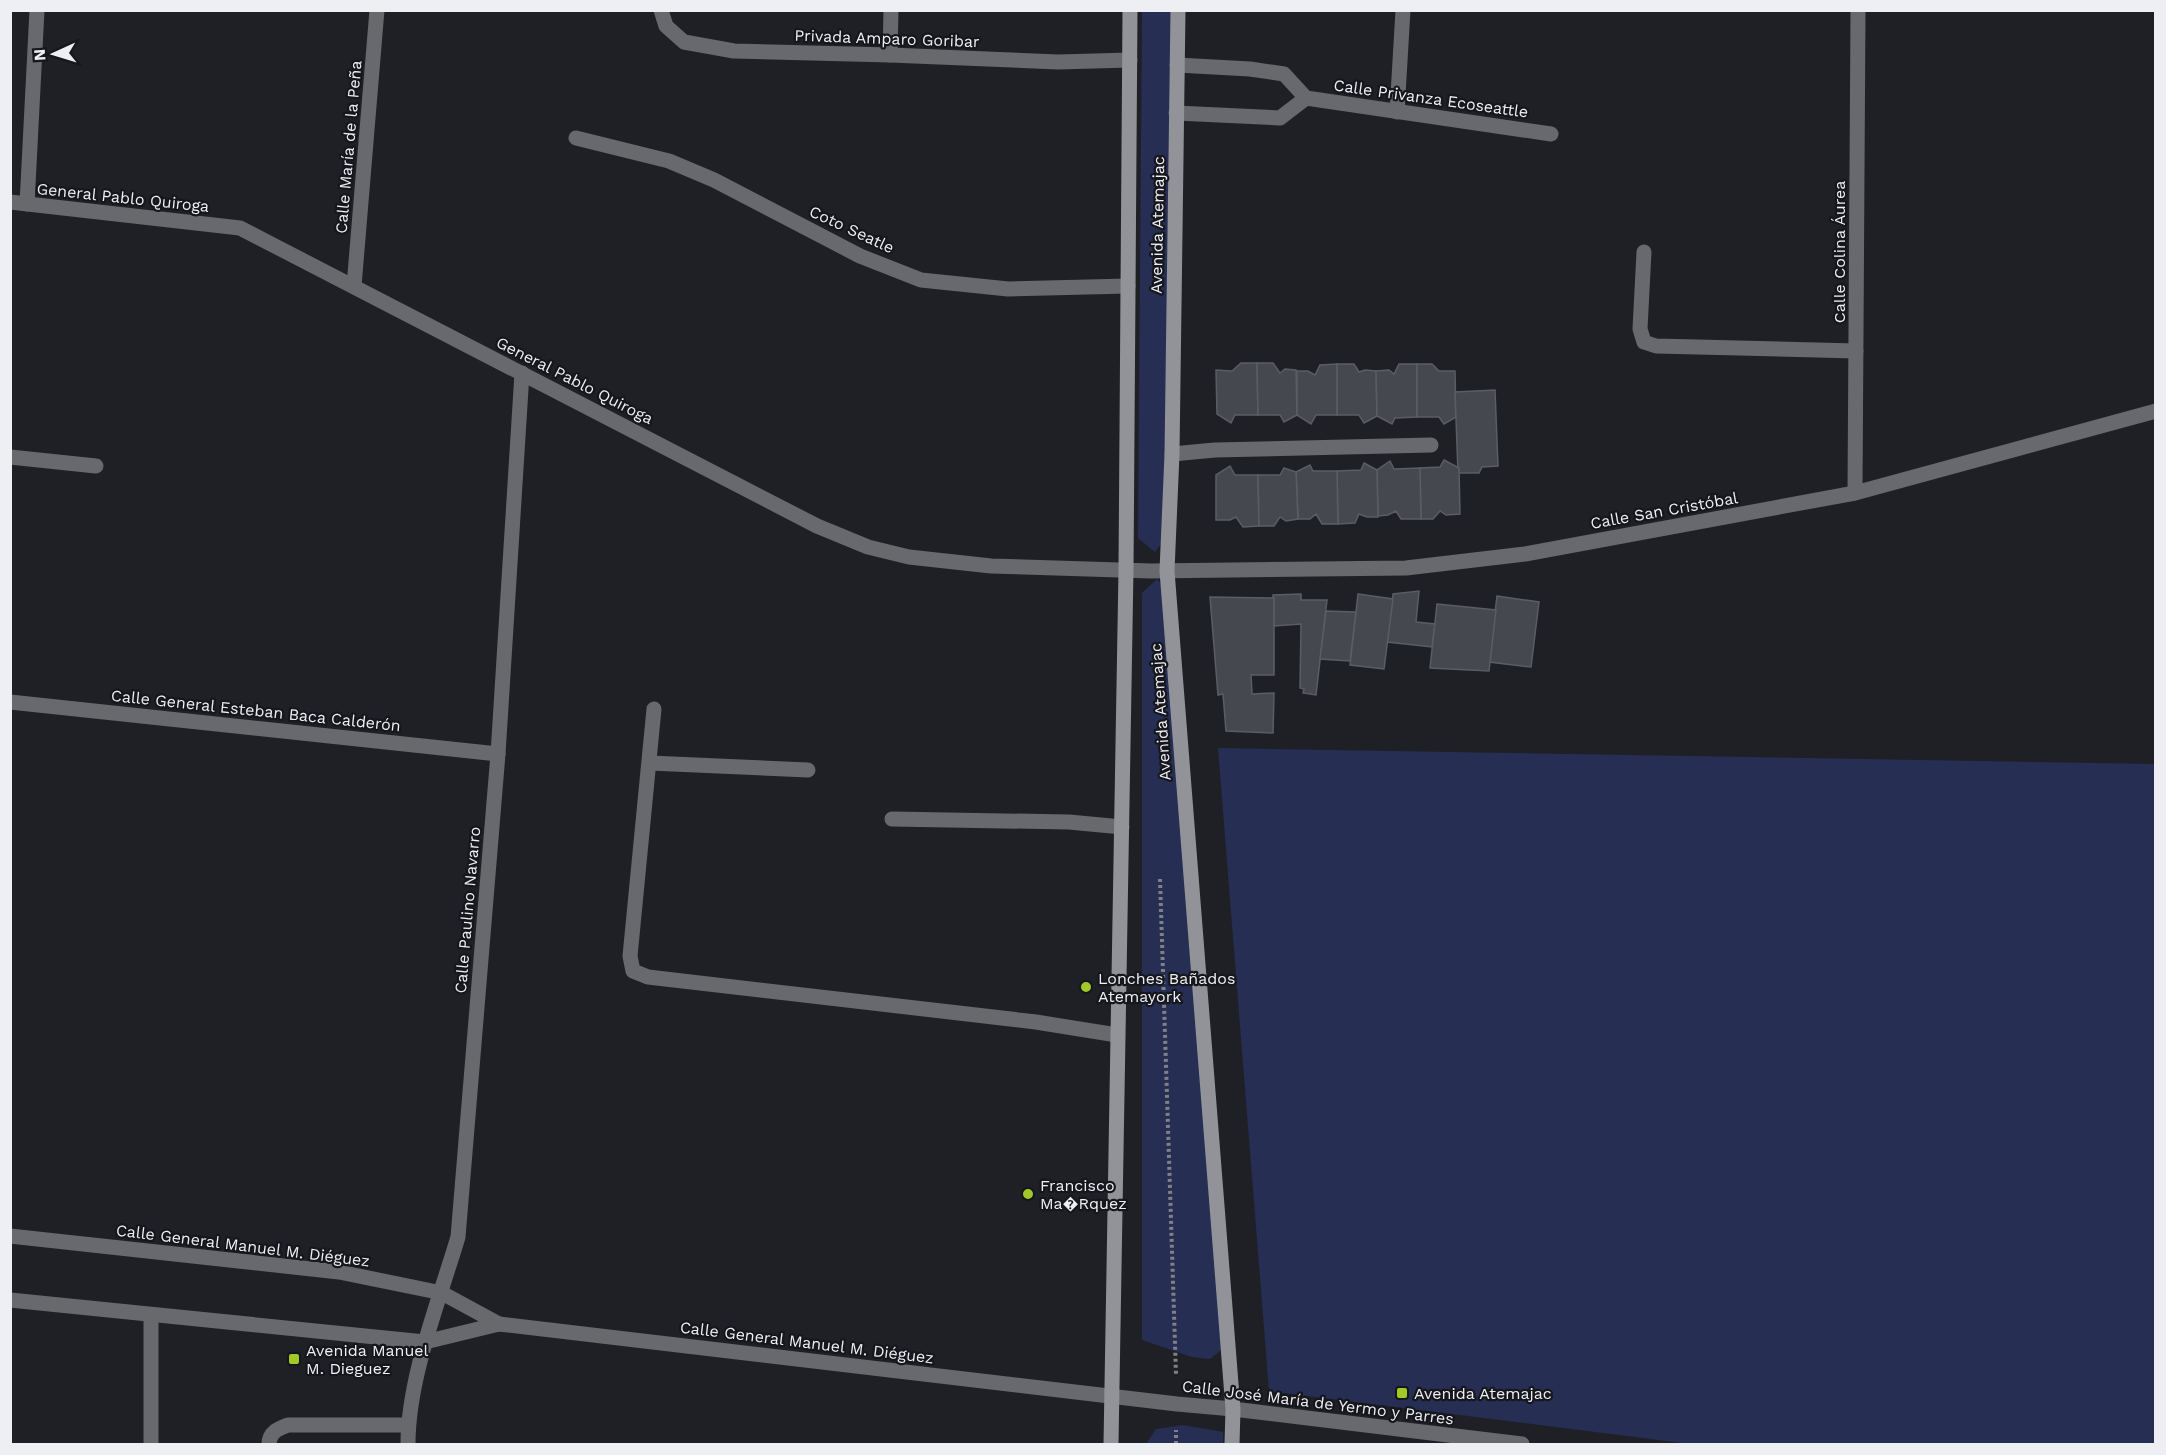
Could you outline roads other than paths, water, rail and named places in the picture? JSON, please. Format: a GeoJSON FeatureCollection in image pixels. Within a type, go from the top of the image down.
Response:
{"type":"FeatureCollection","features":[{"type":"Feature","properties":{"kind":"main road","name":"Avenida Atemajac"},"geometry":{"type":"LineString","coordinates":[[1111,1444],[1126,570],[1130,10]]}},
{"type":"Feature","properties":{"kind":"main road","name":"Avenida Atemajac"},"geometry":{"type":"LineString","coordinates":[[1178,10],[1172,454],[1167,571],[1233,1408],[1232,1444]]}},
{"type":"Feature","properties":{"kind":"street"},"geometry":{"type":"LineString","coordinates":[[27,204],[37,10]]}},
{"type":"Feature","properties":{"kind":"street","name":"Calle María de la Peña"},"geometry":{"type":"LineString","coordinates":[[354,286],[377,10]]}},
{"type":"Feature","properties":{"kind":"street","name":"Privada Amparo Goribar"},"geometry":{"type":"LineString","coordinates":[[661,10],[666,26],[684,42],[734,51],[1058,62],[1130,60]]}},
{"type":"Feature","properties":{"kind":"street"},"geometry":{"type":"LineString","coordinates":[[890,55],[891,10]]}},
{"type":"Feature","properties":{"kind":"street"},"geometry":{"type":"LineString","coordinates":[[1397,112],[1403,10]]}},
{"type":"Feature","properties":{"kind":"street","name":"Calle Colina Áurea"},"geometry":{"type":"LineString","coordinates":[[1855,493],[1858,10]]}},
{"type":"Feature","properties":{"kind":"street"},"geometry":{"type":"LineString","coordinates":[[1176,113],[1280,118],[1306,98],[1284,74],[1250,69],[1177,65]]}},
{"type":"Feature","properties":{"kind":"street","name":"Calle Privanza Ecoseattle"},"geometry":{"type":"LineString","coordinates":[[1306,98],[1551,134]]}},
{"type":"Feature","properties":{"kind":"street","name":"Coto Seatle"},"geometry":{"type":"LineString","coordinates":[[576,138],[669,161],[714,180],[861,256],[921,280],[1008,289],[1128,286]]}},
{"type":"Feature","properties":{"kind":"street","name":"General Pablo Quiroga"},"geometry":{"type":"LineString","coordinates":[[10,202],[240,228],[817,526],[868,547],[909,557],[950,562],[1022,567],[1167,571]]}},
{"type":"Feature","properties":{"kind":"street"},"geometry":{"type":"LineString","coordinates":[[1644,252],[1640,329],[1644,342],[1656,346],[1856,351]]}},
{"type":"Feature","properties":{"kind":"street","name":"Calle Paulino Navarro"},"geometry":{"type":"LineString","coordinates":[[408,1444],[408,1425],[425,1342],[458,1237],[498,754],[522,373]]}},
{"type":"Feature","properties":{"kind":"street","name":"Calle San Cristóbal"},"geometry":{"type":"LineString","coordinates":[[1167,571],[1407,568],[1525,554],[1855,493],[2156,411]]}},
{"type":"Feature","properties":{"kind":"street"},"geometry":{"type":"LineString","coordinates":[[1172,454],[1215,450],[1431,445]]}},
{"type":"Feature","properties":{"kind":"street"},"geometry":{"type":"LineString","coordinates":[[10,457],[96,466]]}},
{"type":"Feature","properties":{"kind":"street","name":"Calle General Esteban Baca Calderón"},"geometry":{"type":"LineString","coordinates":[[10,702],[498,754]]}},
{"type":"Feature","properties":{"kind":"street"},"geometry":{"type":"LineString","coordinates":[[654,709],[630,956],[633,971],[648,977],[1036,1022],[1117,1035]]}},
{"type":"Feature","properties":{"kind":"street"},"geometry":{"type":"LineString","coordinates":[[650,763],[808,770]]}},
{"type":"Feature","properties":{"kind":"street"},"geometry":{"type":"LineString","coordinates":[[892,819],[1069,822],[1122,826]]}},
{"type":"Feature","properties":{"kind":"street","name":"Calle General Manuel M. Diéguez"},"geometry":{"type":"LineString","coordinates":[[10,1236],[339,1272],[442,1293],[499,1324]]}},
{"type":"Feature","properties":{"kind":"street","name":"Calle General Manuel M. Diéguez"},"geometry":{"type":"LineString","coordinates":[[10,1300],[425,1342],[499,1324],[1111,1396]]}},
{"type":"Feature","properties":{"kind":"street"},"geometry":{"type":"LineString","coordinates":[[151,1315],[151,1444]]}},
{"type":"Feature","properties":{"kind":"street","name":"Calle José María de Yermo y Parres"},"geometry":{"type":"LineString","coordinates":[[1111,1396],[1233,1408],[1522,1444]]}},
{"type":"Feature","properties":{"kind":"street"},"geometry":{"type":"LineString","coordinates":[[269,1444],[269,1439],[276,1430],[288,1425],[408,1425]]}},
{"type":"Feature","properties":{"kind":"place","name":"Lonches Bañados Atemayork"},"geometry":{"type":"Point","coordinates":[1086,987]}},
{"type":"Feature","properties":{"kind":"place","name":"Francisco Ma�Rquez"},"geometry":{"type":"Point","coordinates":[1028,1194]}},
{"type":"Feature","properties":{"kind":"place","name":"Avenida Manuel M. Dieguez"},"geometry":{"type":"Point","coordinates":[294,1359]}},
{"type":"Feature","properties":{"kind":"place","name":"Avenida Atemajac"},"geometry":{"type":"Point","coordinates":[1402,1393]}}]}
